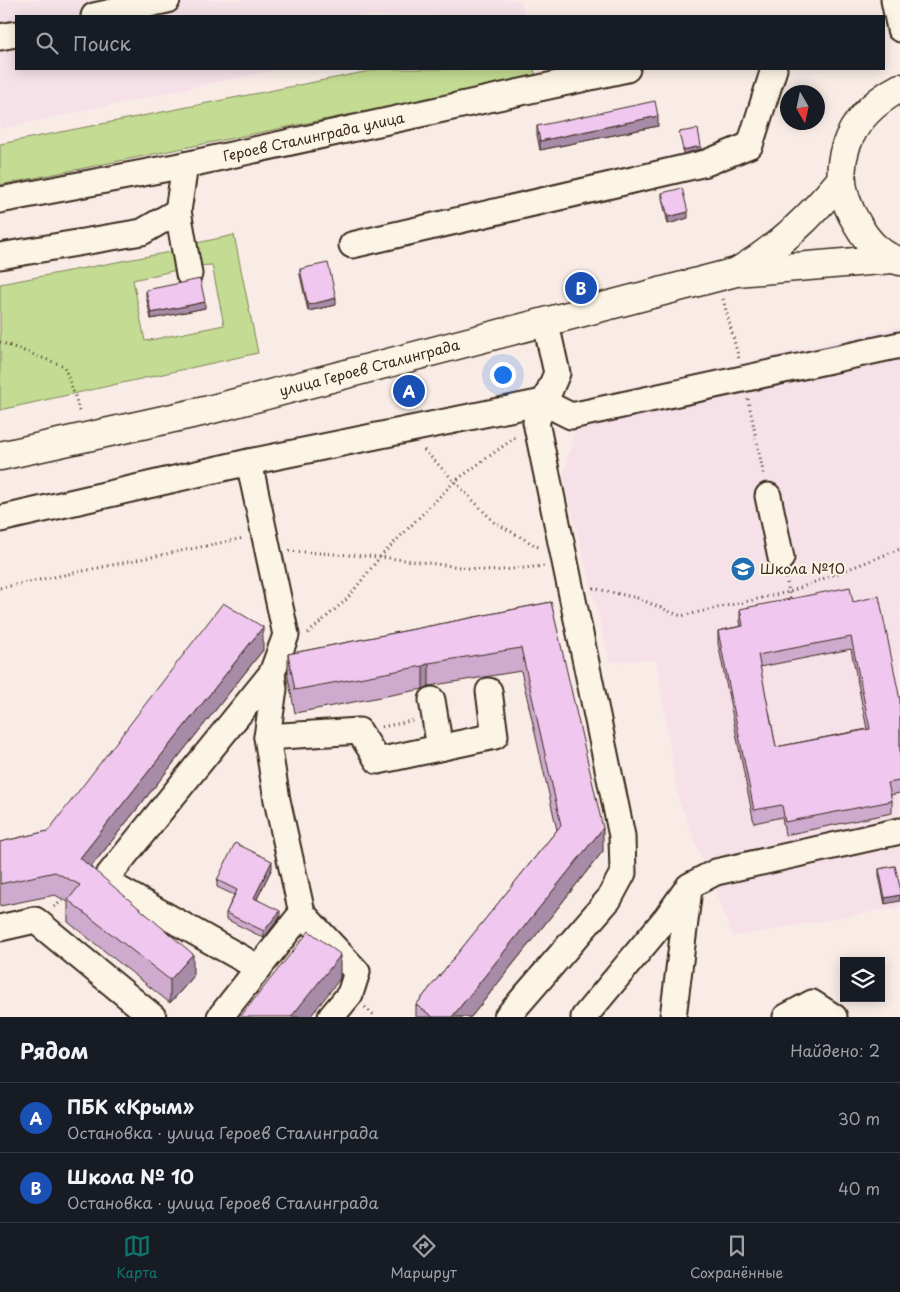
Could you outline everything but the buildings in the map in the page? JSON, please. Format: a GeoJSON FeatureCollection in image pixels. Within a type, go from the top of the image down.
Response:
{"type":"FeatureCollection","features":[{"type":"Feature","properties":{"kind":"main road"},"geometry":{"type":"LineString","coordinates":[[896,260],[870,244],[850,210],[840,181],[845,148],[853,131],[873,106],[900,88]]}},
{"type":"Feature","properties":{"kind":"main road","name":"улица Героев Сталинграда"},"geometry":{"type":"LineString","coordinates":[[727,275],[768,253],[795,230],[840,181]]}},
{"type":"Feature","properties":{"kind":"main road","name":"улица Героев Сталинграда"},"geometry":{"type":"LineString","coordinates":[[0,456],[205,411],[546,324],[727,275],[896,260]]}},
{"type":"Feature","properties":{"kind":"street"},"geometry":{"type":"LineString","coordinates":[[99,15],[167,0]]}},
{"type":"Feature","properties":{"kind":"street"},"geometry":{"type":"LineString","coordinates":[[0,37],[15,34]]}},
{"type":"Feature","properties":{"kind":"street","name":"Героев Сталинграда улица"},"geometry":{"type":"LineString","coordinates":[[0,200],[185,165],[622,70]]}},
{"type":"Feature","properties":{"kind":"street"},"geometry":{"type":"LineString","coordinates":[[352,245],[715,160],[750,145],[774,70]]}},
{"type":"Feature","properties":{"kind":"street"},"geometry":{"type":"LineString","coordinates":[[185,165],[178,211],[189,274]]}},
{"type":"Feature","properties":{"kind":"street"},"geometry":{"type":"LineString","coordinates":[[0,256],[142,232],[178,211]]}},
{"type":"Feature","properties":{"kind":"street"},"geometry":{"type":"LineString","coordinates":[[508,1017],[609,899],[623,873],[622,836],[568,573],[539,412],[557,373],[546,324]]}},
{"type":"Feature","properties":{"kind":"street"},"geometry":{"type":"LineString","coordinates":[[0,519],[403,429],[539,412],[571,416],[900,345]]}},
{"type":"Feature","properties":{"kind":"street"},"geometry":{"type":"LineString","coordinates":[[249,462],[286,635],[272,673],[104,881],[258,968]]}},
{"type":"Feature","properties":{"kind":"street"},"geometry":{"type":"LineString","coordinates":[[768,496],[781,558]]}},
{"type":"Feature","properties":{"kind":"street"},"geometry":{"type":"LineString","coordinates":[[272,673],[274,688],[267,737],[277,800],[302,913],[357,972],[350,994],[331,1017]]}},
{"type":"Feature","properties":{"kind":"street"},"geometry":{"type":"LineString","coordinates":[[267,737],[359,731],[378,761],[495,736],[489,691]]}},
{"type":"Feature","properties":{"kind":"street"},"geometry":{"type":"LineString","coordinates":[[434,708],[440,748]]}},
{"type":"Feature","properties":{"kind":"street"},"geometry":{"type":"LineString","coordinates":[[584,1017],[667,917],[690,886],[716,872],[900,831]]}},
{"type":"Feature","properties":{"kind":"street"},"geometry":{"type":"LineString","coordinates":[[672,1017],[690,886]]}},
{"type":"Feature","properties":{"kind":"street"},"geometry":{"type":"LineString","coordinates":[[220,1017],[302,913]]}},
{"type":"Feature","properties":{"kind":"street"},"geometry":{"type":"LineString","coordinates":[[0,928],[35,920],[153,1017]]}},
{"type":"Feature","properties":{"kind":"street"},"geometry":{"type":"LineString","coordinates":[[786,1017],[812,1003],[834,1017]]}},
{"type":"Feature","properties":{"kind":"path"},"geometry":{"type":"LineString","coordinates":[[727,275],[744,380],[768,496]]}},
{"type":"Feature","properties":{"kind":"path"},"geometry":{"type":"LineString","coordinates":[[0,342],[64,366],[76,399],[84,438]]}},
{"type":"Feature","properties":{"kind":"path"},"geometry":{"type":"LineString","coordinates":[[305,635],[346,599],[380,557],[454,482],[539,412]]}},
{"type":"Feature","properties":{"kind":"path"},"geometry":{"type":"LineString","coordinates":[[403,429],[494,522],[568,573],[681,616],[789,592],[900,549]]}},
{"type":"Feature","properties":{"kind":"path"},"geometry":{"type":"LineString","coordinates":[[0,588],[267,542],[491,571],[568,573]]}},
{"type":"Feature","properties":{"kind":"path"},"geometry":{"type":"LineString","coordinates":[[359,731],[434,708]]}},
{"type":"Feature","properties":{"kind":"shaded area"},"geometry":{"type":"Polygon","coordinates":[[[0,0],[521,0],[524,15],[15,15],[15,70],[273,70],[0,129],[0,0]]]}},
{"type":"Feature","properties":{"kind":"shaded area","name":"Школа №10"},"geometry":{"type":"Polygon","coordinates":[[[900,326],[900,907],[733,937],[678,798],[656,660],[610,662],[563,477],[582,400],[900,326]]]}},
{"type":"Feature","properties":{"kind":"green space"},"geometry":{"type":"Polygon","coordinates":[[[375,70],[534,70],[536,77],[0,185],[0,144],[375,70]]]}},
{"type":"Feature","properties":{"kind":"green space"},"geometry":{"type":"Polygon","coordinates":[[[234,235],[258,353],[0,410],[0,284],[175,251],[177,270],[133,280],[145,341],[224,325],[212,265],[196,266],[192,244],[234,235]]]}},
{"type":"Feature","properties":{"kind":"place","name":"Школа № 10"},"geometry":{"type":"Point","coordinates":[581,288]}},
{"type":"Feature","properties":{"kind":"place","name":"ПБК «Крым»"},"geometry":{"type":"Point","coordinates":[409,391]}},
{"type":"Feature","properties":{"kind":"place","name":"Школа №10"},"geometry":{"type":"Point","coordinates":[743,569]}}]}
